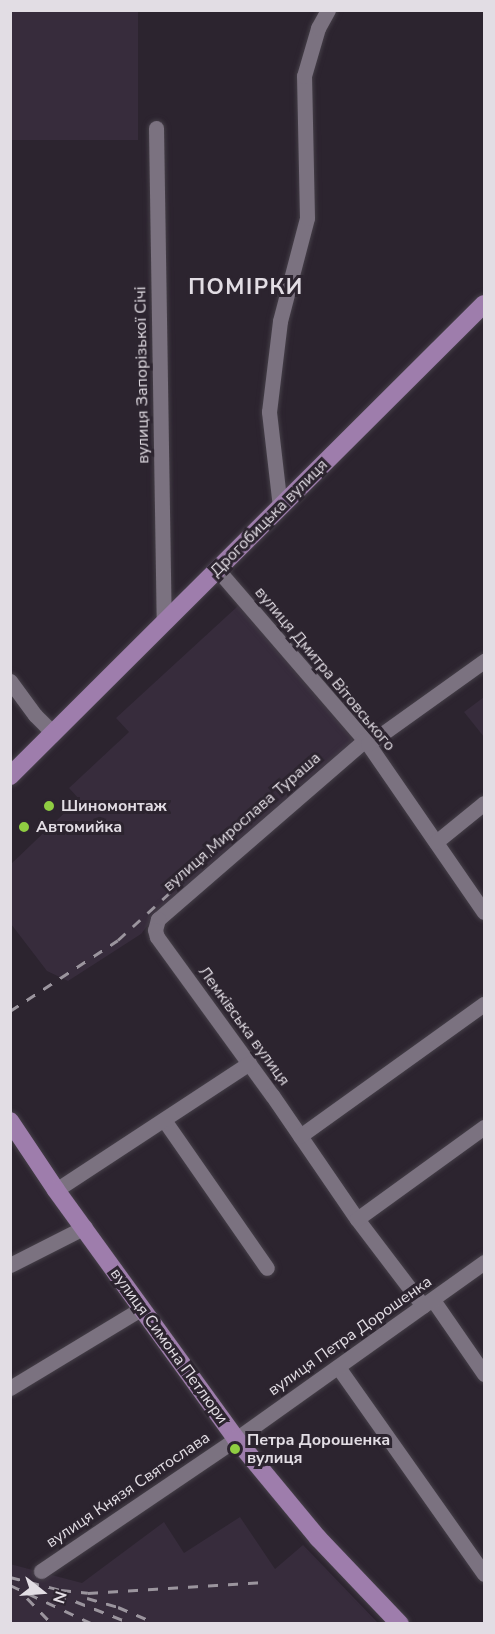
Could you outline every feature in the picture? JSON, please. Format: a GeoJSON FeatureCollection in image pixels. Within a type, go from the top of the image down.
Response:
{"type":"FeatureCollection","features":[{"type":"Feature","properties":{"kind":"main road","name":"Дрогобицька вулиця"},"geometry":{"type":"LineString","coordinates":[[10,776],[484,304]]}},
{"type":"Feature","properties":{"kind":"main road","name":"вулиця Симона Петлюри"},"geometry":{"type":"LineString","coordinates":[[10,1121],[56,1190],[85,1227],[236,1439],[318,1538],[400,1623]]}},
{"type":"Feature","properties":{"kind":"street"},"geometry":{"type":"LineString","coordinates":[[280,507],[269,412],[280,321],[307,218],[304,76],[318,28],[328,10]]}},
{"type":"Feature","properties":{"kind":"street","name":"вулиця Запорізької Січі"},"geometry":{"type":"LineString","coordinates":[[156,128],[164,622]]}},
{"type":"Feature","properties":{"kind":"street","name":"вулиця Дмитра Вітовського"},"geometry":{"type":"LineString","coordinates":[[218,569],[367,742],[484,912]]}},
{"type":"Feature","properties":{"kind":"street","name":"вулиця Мирослава Тураша"},"geometry":{"type":"LineString","coordinates":[[157,937],[155,925],[158,919],[367,742],[484,661]]}},
{"type":"Feature","properties":{"kind":"street"},"geometry":{"type":"LineString","coordinates":[[10,681],[35,715],[53,733]]}},
{"type":"Feature","properties":{"kind":"street"},"geometry":{"type":"LineString","coordinates":[[436,842],[484,803]]}},
{"type":"Feature","properties":{"kind":"street","name":"Лемківська вулиця"},"geometry":{"type":"LineString","coordinates":[[157,937],[249,1063],[357,1219],[484,1374]]}},
{"type":"Feature","properties":{"kind":"street"},"geometry":{"type":"LineString","coordinates":[[300,1136],[484,1004]]}},
{"type":"Feature","properties":{"kind":"street"},"geometry":{"type":"LineString","coordinates":[[56,1190],[249,1063]]}},
{"type":"Feature","properties":{"kind":"street"},"geometry":{"type":"LineString","coordinates":[[164,1120],[267,1268]]}},
{"type":"Feature","properties":{"kind":"street"},"geometry":{"type":"LineString","coordinates":[[357,1219],[484,1127]]}},
{"type":"Feature","properties":{"kind":"street"},"geometry":{"type":"LineString","coordinates":[[10,1264],[85,1227]]}},
{"type":"Feature","properties":{"kind":"street","name":"вулиця Петра Дорошенка"},"geometry":{"type":"LineString","coordinates":[[236,1439],[484,1262]]}},
{"type":"Feature","properties":{"kind":"street"},"geometry":{"type":"LineString","coordinates":[[10,1388],[142,1308]]}},
{"type":"Feature","properties":{"kind":"street"},"geometry":{"type":"LineString","coordinates":[[338,1367],[484,1574]]}},
{"type":"Feature","properties":{"kind":"street","name":"вулиця Князя Святослава"},"geometry":{"type":"LineString","coordinates":[[41,1571],[236,1439]]}},
{"type":"Feature","properties":{"kind":"shaded area"},"geometry":{"type":"Polygon","coordinates":[[[11,10],[138,10],[138,140],[11,140],[11,10]]]}},
{"type":"Feature","properties":{"kind":"shaded area"},"geometry":{"type":"Polygon","coordinates":[[[239,605],[353,734],[352,747],[155,916],[141,934],[68,981],[47,971],[11,924],[11,864],[79,799],[69,788],[129,732],[116,718],[239,605]]]}},
{"type":"Feature","properties":{"kind":"shaded area"},"geometry":{"type":"Polygon","coordinates":[[[484,697],[484,737],[464,712],[484,697]]]}},
{"type":"Feature","properties":{"kind":"shaded area"},"geometry":{"type":"Polygon","coordinates":[[[240,1517],[275,1569],[303,1545],[378,1623],[11,1623],[10,1564],[82,1583],[164,1522],[184,1553],[240,1517]]]}},
{"type":"Feature","properties":{"kind":"railway"},"geometry":{"type":"LineString","coordinates":[[10,1011],[118,940],[291,782]]}},
{"type":"Feature","properties":{"kind":"railway"},"geometry":{"type":"LineString","coordinates":[[10,1577],[61,1590],[88,1593],[265,1582]]}},
{"type":"Feature","properties":{"kind":"railway"},"geometry":{"type":"LineString","coordinates":[[10,1585],[93,1624]]}},
{"type":"Feature","properties":{"kind":"railway"},"geometry":{"type":"LineString","coordinates":[[57,1594],[133,1624]]}},
{"type":"Feature","properties":{"kind":"railway"},"geometry":{"type":"LineString","coordinates":[[27,1598],[52,1624]]}},
{"type":"Feature","properties":{"kind":"railway"},"geometry":{"type":"LineString","coordinates":[[87,1598],[118,1607],[158,1624]]}},
{"type":"Feature","properties":{"kind":"place","name":"Шиномонтаж"},"geometry":{"type":"Point","coordinates":[49,806]}},
{"type":"Feature","properties":{"kind":"place","name":"Автомийка"},"geometry":{"type":"Point","coordinates":[24,827]}},
{"type":"Feature","properties":{"kind":"place","name":"Петра Дорошенка вулиця"},"geometry":{"type":"Point","coordinates":[235,1449]}},
{"type":"Feature","properties":{"kind":"district","name":"ПОМІРКИ"},"geometry":{"type":"Point","coordinates":[246,288]}}]}
